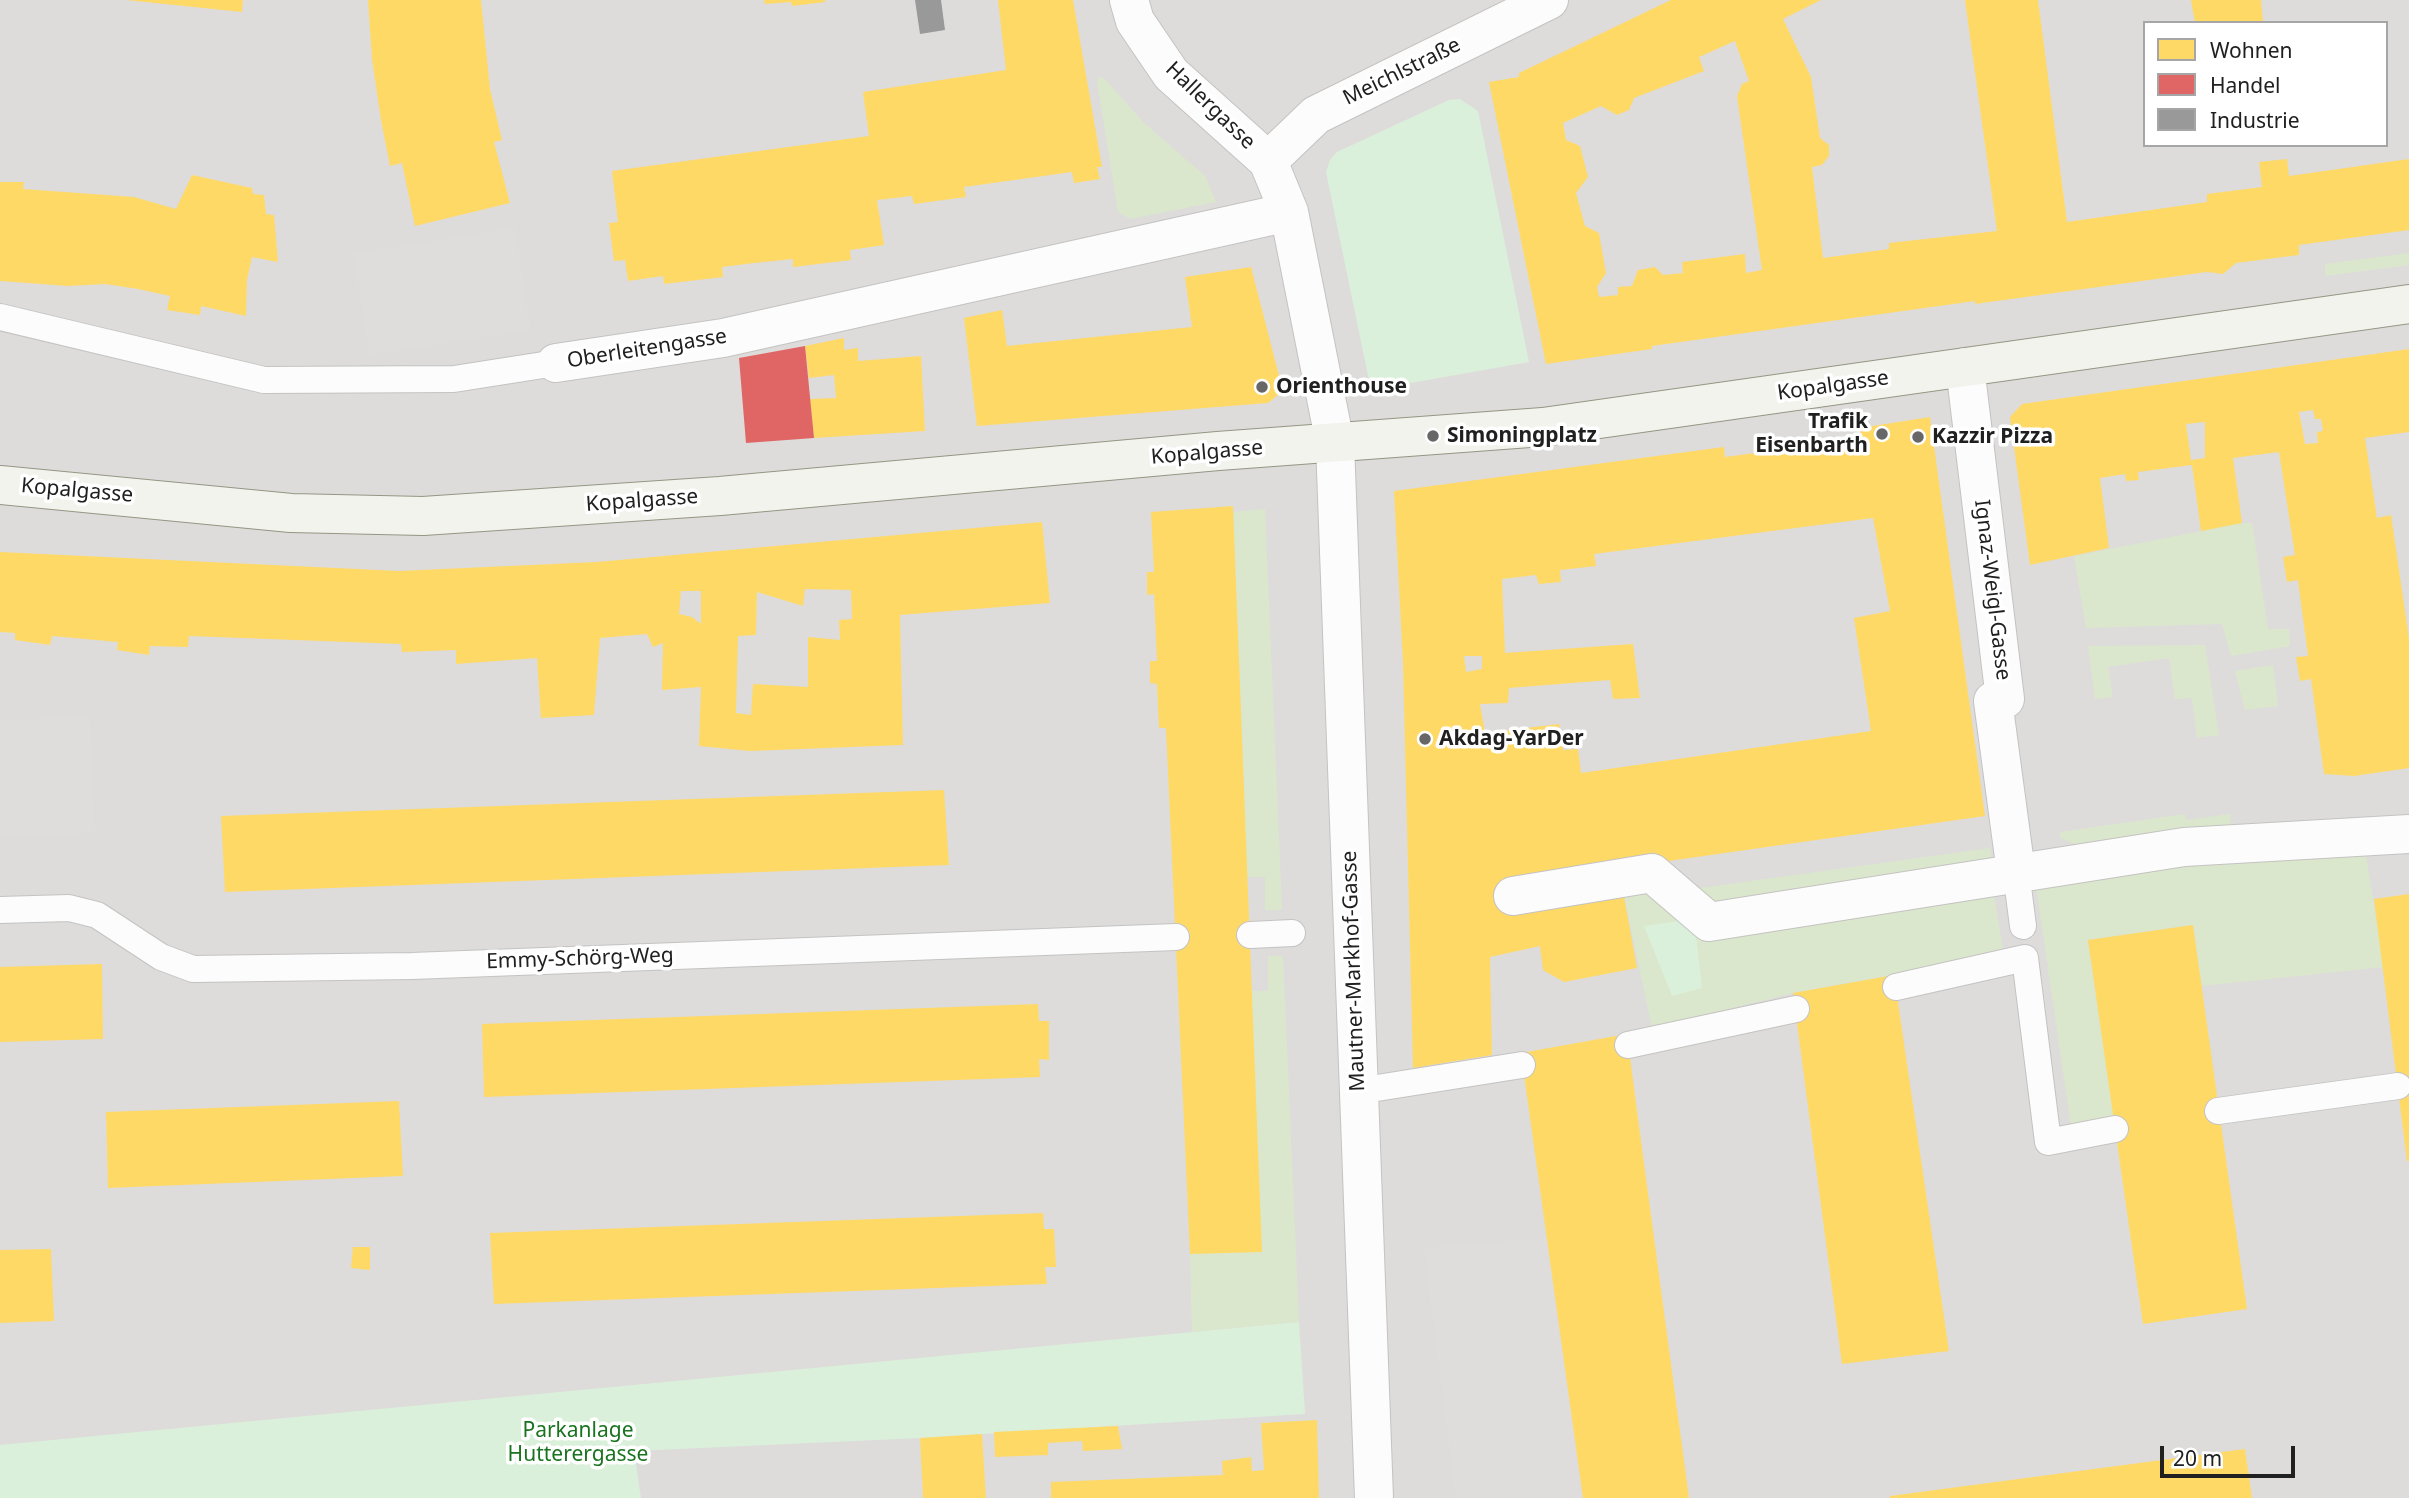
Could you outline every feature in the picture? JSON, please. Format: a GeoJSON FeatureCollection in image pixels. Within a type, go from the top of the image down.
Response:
{"type":"FeatureCollection","features":[{"type":"Feature","properties":{"kind":"street","name":"Hallergasse"},"geometry":{"type":"LineString","coordinates":[[1129,0],[1135,21],[1171,74],[1268,161],[1289,212]]}},
{"type":"Feature","properties":{"kind":"street","name":"Meichlstraße"},"geometry":{"type":"LineString","coordinates":[[1268,161],[1316,115],[1549,0]]}},
{"type":"Feature","properties":{"kind":"street","name":"Oberleitengasse"},"geometry":{"type":"LineString","coordinates":[[556,363],[723,338],[1289,212]]}},
{"type":"Feature","properties":{"kind":"street"},"geometry":{"type":"LineString","coordinates":[[1289,212],[1335,443]]}},
{"type":"Feature","properties":{"kind":"street","name":"Kopalgasse"},"geometry":{"type":"LineString","coordinates":[[0,485],[291,513],[423,516],[720,496],[1543,426],[2409,304]]}},
{"type":"Feature","properties":{"kind":"street","name":"Ignaz-Weigl-Gasse"},"geometry":{"type":"LineString","coordinates":[[1965,367],[2005,699],[1993,701],[2016,872]]}},
{"type":"Feature","properties":{"kind":"street","name":"Mautner-Markhof-Gasse"},"geometry":{"type":"LineString","coordinates":[[1335,443],[1374,1498]]}},
{"type":"Feature","properties":{"kind":"street"},"geometry":{"type":"LineString","coordinates":[[1513,895],[1652,873],[1709,922],[2184,847],[2409,834]]}},
{"type":"Feature","properties":{"kind":"lane","name":"Oberleitengasse"},"geometry":{"type":"LineString","coordinates":[[0,317],[264,380],[454,379],[556,363]]}},
{"type":"Feature","properties":{"kind":"lane","name":"Ignaz-Weigl-Gasse"},"geometry":{"type":"LineString","coordinates":[[2016,872],[2023,926]]}},
{"type":"Feature","properties":{"kind":"lane","name":"Emmy-Schörg-Weg"},"geometry":{"type":"LineString","coordinates":[[0,910],[69,908],[97,915],[161,957],[193,969],[412,966],[1176,937]]}},
{"type":"Feature","properties":{"kind":"lane"},"geometry":{"type":"LineString","coordinates":[[1250,935],[1292,933]]}},
{"type":"Feature","properties":{"kind":"lane"},"geometry":{"type":"LineString","coordinates":[[1896,987],[2025,958],[2048,1142],[2115,1129]]}},
{"type":"Feature","properties":{"kind":"lane"},"geometry":{"type":"LineString","coordinates":[[1628,1045],[1796,1009]]}},
{"type":"Feature","properties":{"kind":"lane"},"geometry":{"type":"LineString","coordinates":[[1358,1091],[1522,1065]]}},
{"type":"Feature","properties":{"kind":"lane"},"geometry":{"type":"LineString","coordinates":[[2218,1111],[2398,1086]]}},
{"type":"Feature","properties":{"kind":"shaded area"},"geometry":{"type":"Polygon","coordinates":[[[0,0],[2409,0],[2409,1498],[0,1498],[0,0]]]}},
{"type":"Feature","properties":{"kind":"shaded area"},"geometry":{"type":"Polygon","coordinates":[[[515,228],[530,330],[369,355],[354,253],[515,228]]]}},
{"type":"Feature","properties":{"kind":"shaded area"},"geometry":{"type":"Polygon","coordinates":[[[89,717],[95,833],[0,837],[0,720],[89,717]]]}},
{"type":"Feature","properties":{"kind":"shaded area"},"geometry":{"type":"Polygon","coordinates":[[[1548,1238],[1583,1498],[1456,1498],[1424,1248],[1548,1238]]]}},
{"type":"Feature","properties":{"kind":"green space"},"geometry":{"type":"Polygon","coordinates":[[[1099,77],[1105,79],[1143,122],[1205,176],[1216,202],[1130,219],[1118,212],[1097,81],[1099,77]]]}},
{"type":"Feature","properties":{"kind":"green space"},"geometry":{"type":"Polygon","coordinates":[[[1460,99],[1478,111],[1529,362],[1371,390],[1326,172],[1330,160],[1337,152],[1449,100],[1460,99]]]}},
{"type":"Feature","properties":{"kind":"green space"},"geometry":{"type":"Polygon","coordinates":[[[2409,253],[2409,265],[2325,276],[2325,264],[2409,253]]]}},
{"type":"Feature","properties":{"kind":"green space"},"geometry":{"type":"Polygon","coordinates":[[[1265,509],[1282,910],[1265,910],[1265,877],[1247,877],[1233,512],[1265,509]]]}},
{"type":"Feature","properties":{"kind":"green space"},"geometry":{"type":"Polygon","coordinates":[[[2252,523],[2268,629],[2289,629],[2290,646],[2231,656],[2222,624],[2086,628],[2074,556],[2252,523]]]}},
{"type":"Feature","properties":{"kind":"green space"},"geometry":{"type":"Polygon","coordinates":[[[2205,645],[2219,735],[2197,738],[2192,698],[2175,699],[2169,658],[2108,667],[2113,697],[2095,699],[2088,646],[2205,645]]]}},
{"type":"Feature","properties":{"kind":"green space"},"geometry":{"type":"Polygon","coordinates":[[[2273,665],[2278,706],[2245,710],[2235,671],[2273,665]]]}},
{"type":"Feature","properties":{"kind":"green space"},"geometry":{"type":"Polygon","coordinates":[[[2185,814],[2186,820],[2230,814],[2231,827],[2168,831],[2075,844],[2060,838],[2060,832],[2185,814]]]}},
{"type":"Feature","properties":{"kind":"green space"},"geometry":{"type":"Polygon","coordinates":[[[1990,848],[1992,862],[1714,912],[1686,890],[1990,848]]]}},
{"type":"Feature","properties":{"kind":"green space"},"geometry":{"type":"Polygon","coordinates":[[[2366,855],[2384,967],[2201,986],[2193,925],[2088,940],[2114,1118],[2071,1126],[2036,886],[2170,866],[2366,855]]]}},
{"type":"Feature","properties":{"kind":"green space"},"geometry":{"type":"Polygon","coordinates":[[[1650,884],[1695,932],[1993,891],[2004,955],[1793,993],[1652,1028],[1623,891],[1650,884]]]}},
{"type":"Feature","properties":{"kind":"green space"},"geometry":{"type":"Polygon","coordinates":[[[1694,919],[1702,988],[1672,996],[1644,926],[1694,919]]]}},
{"type":"Feature","properties":{"kind":"green space"},"geometry":{"type":"Polygon","coordinates":[[[1268,956],[1283,956],[1299,1322],[1192,1332],[1190,1254],[1252,991],[1268,991],[1268,956]]]}},
{"type":"Feature","properties":{"kind":"green space","name":"Parkanlage Hutterergasse"},"geometry":{"type":"Polygon","coordinates":[[[1299,1322],[1305,1414],[920,1438],[634,1451],[641,1498],[0,1498],[0,1445],[1299,1322]]]}},
{"type":"Feature","properties":{"kind":"building: Wohnen"},"geometry":{"type":"Polygon","coordinates":[[[126,0],[243,0],[242,12],[126,0]]]}},
{"type":"Feature","properties":{"kind":"building: Wohnen"},"geometry":{"type":"Polygon","coordinates":[[[368,0],[481,0],[490,89],[502,140],[494,142],[510,203],[415,226],[402,163],[390,166],[372,59],[368,0]]]}},
{"type":"Feature","properties":{"kind":"building: Wohnen"},"geometry":{"type":"Polygon","coordinates":[[[764,0],[825,2],[792,6],[791,2],[765,4],[764,0]]]}},
{"type":"Feature","properties":{"kind":"building: Wohnen"},"geometry":{"type":"Polygon","coordinates":[[[998,0],[1073,0],[1102,167],[1097,167],[1100,179],[1074,183],[1072,172],[964,187],[966,197],[914,204],[912,196],[877,200],[884,245],[850,250],[851,260],[793,267],[793,259],[722,267],[723,277],[664,284],[663,276],[628,281],[625,260],[614,261],[609,223],[618,222],[612,171],[869,136],[863,92],[1006,70],[998,0]]]}},
{"type":"Feature","properties":{"kind":"building: Wohnen"},"geometry":{"type":"Polygon","coordinates":[[[1671,0],[1821,0],[1783,19],[1811,77],[1820,138],[1829,145],[1829,156],[1822,165],[1812,167],[1823,258],[1889,249],[1889,243],[1997,231],[1965,0],[2038,0],[2067,222],[2207,202],[2207,194],[2262,187],[2259,162],[2287,159],[2289,176],[2409,159],[2409,230],[2299,245],[2299,255],[2236,263],[2223,274],[2207,272],[1975,304],[1975,301],[1652,346],[1652,349],[1546,364],[1489,82],[1519,77],[1519,73],[1671,0]],[[1735,41],[1699,57],[1704,71],[1634,98],[1629,110],[1617,115],[1601,106],[1563,123],[1566,140],[1580,146],[1588,177],[1576,193],[1585,226],[1599,233],[1606,273],[1597,287],[1599,297],[1618,295],[1618,287],[1632,286],[1638,270],[1655,267],[1663,275],[1683,273],[1682,262],[1745,254],[1746,273],[1762,270],[1737,96],[1742,84],[1749,81],[1735,41]]]}},
{"type":"Feature","properties":{"kind":"building: Wohnen"},"geometry":{"type":"Polygon","coordinates":[[[2191,0],[2261,0],[2263,21],[2195,21],[2191,0]]]}},
{"type":"Feature","properties":{"kind":"building: Wohnen"},"geometry":{"type":"Polygon","coordinates":[[[192,175],[252,188],[253,194],[264,195],[266,214],[274,215],[278,262],[252,257],[247,280],[246,316],[201,306],[200,315],[167,310],[170,296],[105,284],[68,286],[0,281],[0,182],[24,182],[23,189],[134,197],[176,209],[192,175]]]}},
{"type":"Feature","properties":{"kind":"building: Wohnen"},"geometry":{"type":"Polygon","coordinates":[[[1251,267],[1283,391],[1268,403],[977,426],[964,318],[1002,310],[1007,346],[1192,327],[1185,277],[1251,267]]]}},
{"type":"Feature","properties":{"kind":"building: Wohnen"},"geometry":{"type":"Polygon","coordinates":[[[844,338],[844,350],[858,348],[858,361],[921,356],[925,431],[814,438],[810,399],[836,398],[834,375],[809,378],[805,346],[844,338]]]}},
{"type":"Feature","properties":{"kind":"building: Wohnen"},"geometry":{"type":"Polygon","coordinates":[[[2409,349],[2409,432],[2365,438],[2377,518],[2391,515],[2409,639],[2409,768],[2354,776],[2324,774],[2311,679],[2300,681],[2296,657],[2308,656],[2298,580],[2287,582],[2283,557],[2295,555],[2279,452],[2233,458],[2242,523],[2201,531],[2192,465],[2138,472],[2139,480],[2126,481],[2125,474],[2100,478],[2109,548],[2030,565],[2010,417],[2022,404],[2409,349]],[[2313,410],[2299,412],[2305,444],[2318,443],[2317,432],[2323,431],[2321,419],[2315,419],[2313,410]],[[2205,422],[2186,424],[2191,460],[2205,458],[2205,422]]]}},
{"type":"Feature","properties":{"kind":"building: Wohnen"},"geometry":{"type":"Polygon","coordinates":[[[1930,417],[1985,816],[1514,883],[1623,891],[1637,968],[1564,982],[1543,970],[1540,946],[1490,957],[1492,1055],[1413,1068],[1403,664],[1394,491],[1724,447],[1725,457],[1861,439],[1860,428],[1930,417]],[[1873,518],[1594,554],[1596,566],[1560,570],[1561,582],[1539,584],[1536,575],[1502,579],[1505,653],[1633,644],[1640,698],[1613,699],[1610,680],[1509,688],[1508,703],[1480,704],[1485,733],[1559,724],[1563,750],[1578,749],[1581,773],[1871,731],[1854,618],[1890,611],[1873,518]],[[1464,656],[1466,672],[1482,669],[1482,656],[1464,656]]]}},
{"type":"Feature","properties":{"kind":"building: Wohnen"},"geometry":{"type":"Polygon","coordinates":[[[1233,506],[1262,1252],[1190,1254],[1166,728],[1159,728],[1157,684],[1150,683],[1150,661],[1157,661],[1154,594],[1147,595],[1147,572],[1154,572],[1151,512],[1233,506]]]}},
{"type":"Feature","properties":{"kind":"building: Wohnen"},"geometry":{"type":"Polygon","coordinates":[[[1042,522],[1050,603],[900,615],[903,745],[750,751],[699,746],[701,687],[662,690],[663,643],[653,647],[647,634],[600,638],[594,715],[541,718],[537,658],[456,664],[456,650],[402,652],[401,644],[189,636],[188,647],[150,646],[149,655],[117,650],[118,642],[52,636],[50,645],[15,640],[15,633],[0,632],[0,552],[399,571],[597,562],[1042,522]],[[805,589],[803,606],[757,592],[756,635],[738,636],[736,713],[751,715],[753,684],[808,687],[808,637],[840,640],[839,620],[852,619],[851,590],[805,589]],[[681,591],[679,614],[692,617],[701,624],[701,591],[681,591]]]}},
{"type":"Feature","properties":{"kind":"building: Wohnen"},"geometry":{"type":"Polygon","coordinates":[[[944,790],[949,865],[225,892],[221,816],[944,790]]]}},
{"type":"Feature","properties":{"kind":"building: Wohnen"},"geometry":{"type":"Polygon","coordinates":[[[2409,894],[2409,1161],[2407,1161],[2374,899],[2409,894]]]}},
{"type":"Feature","properties":{"kind":"building: Wohnen"},"geometry":{"type":"Polygon","coordinates":[[[2193,925],[2247,1309],[2143,1324],[2088,940],[2193,925]]]}},
{"type":"Feature","properties":{"kind":"building: Wohnen"},"geometry":{"type":"Polygon","coordinates":[[[102,964],[103,1039],[0,1042],[0,967],[102,964]]]}},
{"type":"Feature","properties":{"kind":"building: Wohnen"},"geometry":{"type":"Polygon","coordinates":[[[1894,975],[1949,1351],[1842,1364],[1793,993],[1894,975]]]}},
{"type":"Feature","properties":{"kind":"building: Wohnen"},"geometry":{"type":"Polygon","coordinates":[[[1038,1004],[1039,1021],[1049,1021],[1049,1060],[1039,1059],[1040,1077],[484,1097],[482,1024],[1038,1004]]]}},
{"type":"Feature","properties":{"kind":"building: Wohnen"},"geometry":{"type":"Polygon","coordinates":[[[1627,1034],[1689,1498],[1583,1498],[1521,1053],[1627,1034]]]}},
{"type":"Feature","properties":{"kind":"building: Wohnen"},"geometry":{"type":"Polygon","coordinates":[[[399,1101],[403,1176],[108,1188],[106,1112],[399,1101]]]}},
{"type":"Feature","properties":{"kind":"building: Wohnen"},"geometry":{"type":"Polygon","coordinates":[[[1043,1213],[1044,1229],[1054,1229],[1056,1267],[1045,1267],[1047,1284],[494,1304],[490,1233],[1043,1213]]]}},
{"type":"Feature","properties":{"kind":"building: Wohnen"},"geometry":{"type":"Polygon","coordinates":[[[353,1247],[370,1247],[370,1270],[351,1268],[353,1247]]]}},
{"type":"Feature","properties":{"kind":"building: Wohnen"},"geometry":{"type":"Polygon","coordinates":[[[51,1249],[54,1321],[0,1323],[0,1250],[51,1249]]]}},
{"type":"Feature","properties":{"kind":"building: Wohnen"},"geometry":{"type":"Polygon","coordinates":[[[1317,1420],[1319,1498],[1051,1498],[1051,1482],[1223,1475],[1222,1461],[1251,1457],[1252,1471],[1264,1470],[1261,1423],[1317,1420]]]}},
{"type":"Feature","properties":{"kind":"building: Wohnen"},"geometry":{"type":"Polygon","coordinates":[[[1118,1426],[1122,1449],[1083,1451],[1082,1441],[1048,1443],[1048,1455],[995,1457],[994,1432],[1118,1426]]]}},
{"type":"Feature","properties":{"kind":"building: Wohnen"},"geometry":{"type":"Polygon","coordinates":[[[982,1434],[986,1498],[923,1498],[920,1438],[982,1434]]]}},
{"type":"Feature","properties":{"kind":"building: Wohnen"},"geometry":{"type":"Polygon","coordinates":[[[2245,1449],[2252,1498],[1890,1498],[1890,1496],[2245,1449]]]}},
{"type":"Feature","properties":{"kind":"building: Handel"},"geometry":{"type":"Polygon","coordinates":[[[805,346],[814,438],[746,443],[739,358],[805,346]]]}},
{"type":"Feature","properties":{"kind":"building: Industrie"},"geometry":{"type":"Polygon","coordinates":[[[915,0],[941,0],[945,30],[920,34],[915,0]]]}},
{"type":"Feature","properties":{"kind":"place","name":"Orienthouse"},"geometry":{"type":"Point","coordinates":[1262,387]}},
{"type":"Feature","properties":{"kind":"place","name":"Trafik Eisenbarth"},"geometry":{"type":"Point","coordinates":[1882,434]}},
{"type":"Feature","properties":{"kind":"place","name":"Simoningplatz"},"geometry":{"type":"Point","coordinates":[1433,436]}},
{"type":"Feature","properties":{"kind":"place","name":"Kazzir Pizza"},"geometry":{"type":"Point","coordinates":[1918,437]}},
{"type":"Feature","properties":{"kind":"place","name":"Akdag-YarDer"},"geometry":{"type":"Point","coordinates":[1425,739]}}]}
